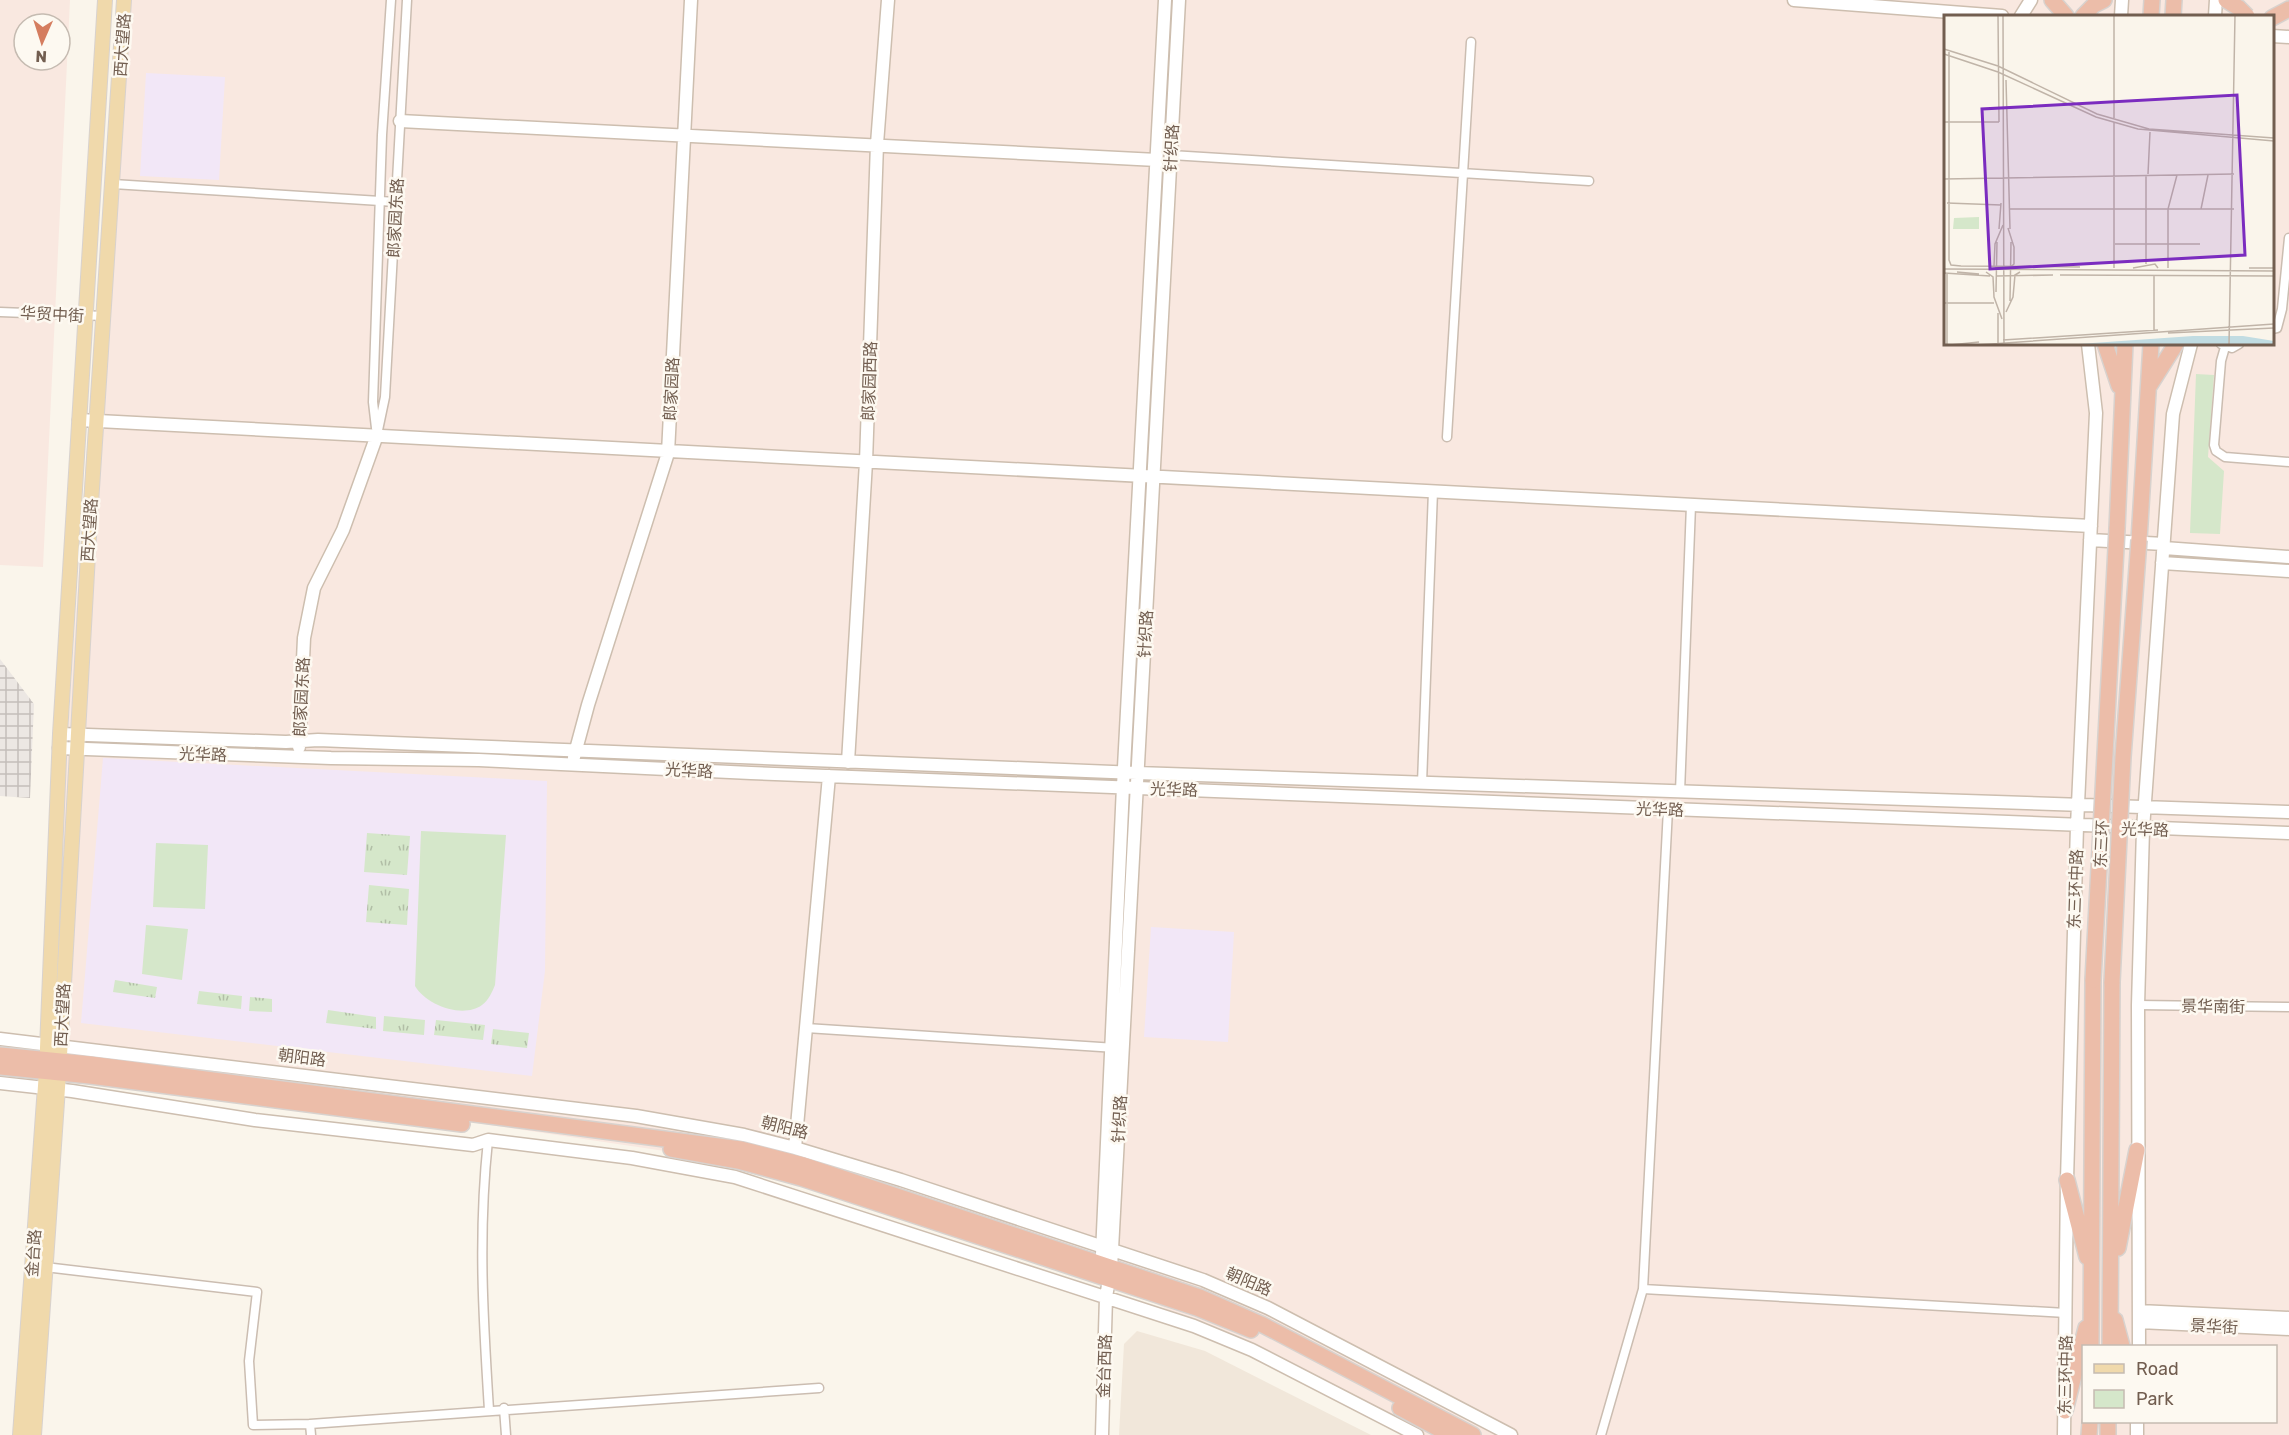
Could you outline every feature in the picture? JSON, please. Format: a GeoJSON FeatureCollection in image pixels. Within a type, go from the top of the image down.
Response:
{"type":"FeatureCollection","features":[{"type":"Feature","properties":{"kind":"highway"},"geometry":{"type":"LineString","coordinates":[[2052,0],[2065,15]]}},
{"type":"Feature","properties":{"kind":"highway"},"geometry":{"type":"LineString","coordinates":[[2084,15],[2104,0]]}},
{"type":"Feature","properties":{"kind":"highway"},"geometry":{"type":"LineString","coordinates":[[2151,15],[2152,0]]}},
{"type":"Feature","properties":{"kind":"highway"},"geometry":{"type":"LineString","coordinates":[[2173,15],[2174,0]]}},
{"type":"Feature","properties":{"kind":"highway"},"geometry":{"type":"LineString","coordinates":[[2226,0],[2246,15]]}},
{"type":"Feature","properties":{"kind":"highway"},"geometry":{"type":"LineString","coordinates":[[2274,17],[2289,9]]}},
{"type":"Feature","properties":{"kind":"highway"},"geometry":{"type":"LineString","coordinates":[[2105,345],[2121,393]]}},
{"type":"Feature","properties":{"kind":"highway","name":"东三环"},"geometry":{"type":"LineString","coordinates":[[2091,1345],[2093,981],[2125,345]]}},
{"type":"Feature","properties":{"kind":"highway","name":"东三环"},"geometry":{"type":"LineString","coordinates":[[2110,1345],[2112,981],[2151,345]]}},
{"type":"Feature","properties":{"kind":"highway"},"geometry":{"type":"LineString","coordinates":[[2148,388],[2175,345]]}},
{"type":"Feature","properties":{"kind":"highway","name":"朝阳路"},"geometry":{"type":"LineString","coordinates":[[0,1055],[53,1059],[741,1148],[804,1165],[1107,1271],[1258,1333],[1450,1435]]}},
{"type":"Feature","properties":{"kind":"highway","name":"朝阳路"},"geometry":{"type":"LineString","coordinates":[[0,1067],[53,1059]]}},
{"type":"Feature","properties":{"kind":"highway"},"geometry":{"type":"LineString","coordinates":[[2111,1284],[2137,1150]]}},
{"type":"Feature","properties":{"kind":"highway"},"geometry":{"type":"LineString","coordinates":[[2067,1180],[2093,1283]]}},
{"type":"Feature","properties":{"kind":"highway","name":"朝阳路"},"geometry":{"type":"LineString","coordinates":[[1107,1271],[1200,1297],[1261,1324],[1473,1435]]}},
{"type":"Feature","properties":{"kind":"highway"},"geometry":{"type":"LineString","coordinates":[[2065,1411],[2092,1302]]}},
{"type":"Feature","properties":{"kind":"highway"},"geometry":{"type":"LineString","coordinates":[[2110,1303],[2121,1345]]}},
{"type":"Feature","properties":{"kind":"main road","name":"西大望路"},"geometry":{"type":"LineString","coordinates":[[53,1059],[60,741],[105,0]]}},
{"type":"Feature","properties":{"kind":"main road","name":"西大望路"},"geometry":{"type":"LineString","coordinates":[[53,1059],[124,0]]}},
{"type":"Feature","properties":{"kind":"main road","name":"金台路"},"geometry":{"type":"LineString","coordinates":[[20,1435],[53,1059]]}},
{"type":"Feature","properties":{"kind":"main road","name":"金台路"},"geometry":{"type":"LineString","coordinates":[[34,1435],[45,1267],[51,1089]]}},
{"type":"Feature","properties":{"kind":"street","name":"郎家园东路"},"geometry":{"type":"LineString","coordinates":[[377,435],[373,402],[380,201],[391,0]]}},
{"type":"Feature","properties":{"kind":"street","name":"郎家园东路"},"geometry":{"type":"LineString","coordinates":[[298,757],[304,638],[314,588],[343,530],[377,435],[385,397],[407,0]]}},
{"type":"Feature","properties":{"kind":"street","name":"郎家园路"},"geometry":{"type":"LineString","coordinates":[[573,764],[575,751],[668,453],[691,0]]}},
{"type":"Feature","properties":{"kind":"street","name":"郎家园西路"},"geometry":{"type":"LineString","coordinates":[[848,762],[866,462],[877,144],[888,0]]}},
{"type":"Feature","properties":{"kind":"street","name":"针织路"},"geometry":{"type":"LineString","coordinates":[[1117,1048],[1123,786],[1165,0]]}},
{"type":"Feature","properties":{"kind":"street","name":"针织路"},"geometry":{"type":"LineString","coordinates":[[1107,1271],[1117,1048],[1137,787],[1179,0]]}},
{"type":"Feature","properties":{"kind":"street"},"geometry":{"type":"LineString","coordinates":[[1794,0],[1905,4],[1994,15]]}},
{"type":"Feature","properties":{"kind":"street"},"geometry":{"type":"LineString","coordinates":[[2022,15],[2031,0]]}},
{"type":"Feature","properties":{"kind":"street"},"geometry":{"type":"LineString","coordinates":[[2121,15],[2122,0]]}},
{"type":"Feature","properties":{"kind":"street"},"geometry":{"type":"LineString","coordinates":[[2215,15],[2216,0]]}},
{"type":"Feature","properties":{"kind":"street"},"geometry":{"type":"LineString","coordinates":[[2274,36],[2289,38]]}},
{"type":"Feature","properties":{"kind":"street"},"geometry":{"type":"LineString","coordinates":[[1447,437],[1471,42]]}},
{"type":"Feature","properties":{"kind":"street"},"geometry":{"type":"LineString","coordinates":[[400,121],[1157,160]]}},
{"type":"Feature","properties":{"kind":"street"},"geometry":{"type":"LineString","coordinates":[[1171,155],[1590,181]]}},
{"type":"Feature","properties":{"kind":"street"},"geometry":{"type":"LineString","coordinates":[[112,184],[396,202]]}},
{"type":"Feature","properties":{"kind":"street"},"geometry":{"type":"LineString","coordinates":[[2274,329],[2277,328],[2282,309],[2289,238]]}},
{"type":"Feature","properties":{"kind":"street","name":"华贸中街"},"geometry":{"type":"LineString","coordinates":[[0,312],[104,316]]}},
{"type":"Feature","properties":{"kind":"street","name":"东三环中路"},"geometry":{"type":"LineString","coordinates":[[2064,1435],[2067,1180],[2077,806],[2096,413],[2088,345]]}},
{"type":"Feature","properties":{"kind":"street"},"geometry":{"type":"LineString","coordinates":[[2139,1345],[2138,1005],[2145,807],[2173,414],[2191,345]]}},
{"type":"Feature","properties":{"kind":"street"},"geometry":{"type":"LineString","coordinates":[[2237,345],[2232,348],[2223,345],[2214,445],[2216,452],[2225,457],[2289,462]]}},
{"type":"Feature","properties":{"kind":"street"},"geometry":{"type":"LineString","coordinates":[[80,420],[668,453],[2091,526]]}},
{"type":"Feature","properties":{"kind":"street"},"geometry":{"type":"LineString","coordinates":[[1422,783],[1433,491]]}},
{"type":"Feature","properties":{"kind":"street"},"geometry":{"type":"LineString","coordinates":[[1680,792],[1691,505]]}},
{"type":"Feature","properties":{"kind":"street"},"geometry":{"type":"LineString","coordinates":[[2090,540],[2289,557]]}},
{"type":"Feature","properties":{"kind":"street"},"geometry":{"type":"LineString","coordinates":[[2162,563],[2289,571]]}},
{"type":"Feature","properties":{"kind":"street","name":"光华路"},"geometry":{"type":"LineString","coordinates":[[60,741],[298,757],[479,760],[829,776],[2289,833]]}},
{"type":"Feature","properties":{"kind":"street","name":"光华路"},"geometry":{"type":"LineString","coordinates":[[76,742],[299,741],[1124,773],[2289,812]]}},
{"type":"Feature","properties":{"kind":"street"},"geometry":{"type":"LineString","coordinates":[[795,1148],[829,776]]}},
{"type":"Feature","properties":{"kind":"street"},"geometry":{"type":"LineString","coordinates":[[1601,1435],[1644,1289],[1668,809]]}},
{"type":"Feature","properties":{"kind":"street","name":"景华南街"},"geometry":{"type":"LineString","coordinates":[[2138,1005],[2289,1007]]}},
{"type":"Feature","properties":{"kind":"street"},"geometry":{"type":"LineString","coordinates":[[806,1028],[1117,1048]]}},
{"type":"Feature","properties":{"kind":"street","name":"朝阳路"},"geometry":{"type":"LineString","coordinates":[[0,1039],[53,1059]]}},
{"type":"Feature","properties":{"kind":"street"},"geometry":{"type":"LineString","coordinates":[[0,1083],[255,1120],[473,1145],[488,1140],[632,1158],[735,1177],[1194,1326],[1252,1350],[1417,1435]]}},
{"type":"Feature","properties":{"kind":"street"},"geometry":{"type":"LineString","coordinates":[[488,1140],[480,1221],[489,1410]]}},
{"type":"Feature","properties":{"kind":"street"},"geometry":{"type":"LineString","coordinates":[[735,1177],[741,1148]]}},
{"type":"Feature","properties":{"kind":"street","name":"朝阳路"},"geometry":{"type":"LineString","coordinates":[[741,1148],[795,1148],[1203,1280],[1268,1308],[1511,1435]]}},
{"type":"Feature","properties":{"kind":"street"},"geometry":{"type":"LineString","coordinates":[[45,1267],[257,1292],[249,1360],[253,1425],[310,1424],[504,1408],[819,1388]]}},
{"type":"Feature","properties":{"kind":"street","name":"金台西路"},"geometry":{"type":"LineString","coordinates":[[1102,1435],[1107,1271]]}},
{"type":"Feature","properties":{"kind":"street"},"geometry":{"type":"LineString","coordinates":[[1644,1289],[2066,1313]]}},
{"type":"Feature","properties":{"kind":"street","name":"景华街"},"geometry":{"type":"LineString","coordinates":[[2139,1317],[2289,1318]]}},
{"type":"Feature","properties":{"kind":"street","name":"景华街"},"geometry":{"type":"LineString","coordinates":[[2139,1317],[2289,1329]]}},
{"type":"Feature","properties":{"kind":"street"},"geometry":{"type":"LineString","coordinates":[[504,1408],[506,1435]]}},
{"type":"Feature","properties":{"kind":"street"},"geometry":{"type":"LineString","coordinates":[[310,1424],[311,1435]]}},
{"type":"Feature","properties":{"kind":"shaded area"},"geometry":{"type":"Polygon","coordinates":[[[0,0],[70,0],[69,12],[12,12],[12,72],[67,72],[43,567],[0,565],[0,0]]]}},
{"type":"Feature","properties":{"kind":"shaded area"},"geometry":{"type":"Polygon","coordinates":[[[117,0],[2289,0],[2289,1435],[1425,1435],[1107,1280],[786,1169],[46,1059],[117,0]]]}},
{"type":"Feature","properties":{"kind":"shaded area"},"geometry":{"type":"Polygon","coordinates":[[[146,73],[225,77],[219,180],[140,176],[146,73]]]}},
{"type":"Feature","properties":{"kind":"shaded area"},"geometry":{"type":"Polygon","coordinates":[[[0,659],[34,704],[30,798],[0,796],[0,659]]]}},
{"type":"Feature","properties":{"kind":"shaded area"},"geometry":{"type":"Polygon","coordinates":[[[103,758],[547,781],[545,971],[532,1076],[81,1023],[103,758]]]}},
{"type":"Feature","properties":{"kind":"shaded area"},"geometry":{"type":"Polygon","coordinates":[[[1151,927],[1234,932],[1228,1042],[1144,1037],[1151,927]]]}},
{"type":"Feature","properties":{"kind":"shaded area"},"geometry":{"type":"Polygon","coordinates":[[[1137,1331],[1205,1351],[1371,1435],[1119,1435],[1124,1344],[1137,1331]]]}},
{"type":"Feature","properties":{"kind":"green space"},"geometry":{"type":"Polygon","coordinates":[[[2196,374],[2214,375],[2208,457],[2224,471],[2220,534],[2190,533],[2196,374]]]}},
{"type":"Feature","properties":{"kind":"green space"},"geometry":{"type":"Polygon","coordinates":[[[421,831],[506,835],[495,985],[487,1001],[474,1009],[465,1011],[445,1008],[427,999],[415,986],[421,831]]]}},
{"type":"Feature","properties":{"kind":"green space"},"geometry":{"type":"Polygon","coordinates":[[[367,833],[410,836],[407,875],[364,872],[367,833]]]}},
{"type":"Feature","properties":{"kind":"green space"},"geometry":{"type":"Polygon","coordinates":[[[156,843],[208,845],[205,909],[153,907],[156,843]]]}},
{"type":"Feature","properties":{"kind":"green space"},"geometry":{"type":"Polygon","coordinates":[[[369,885],[409,889],[407,925],[366,922],[369,885]]]}},
{"type":"Feature","properties":{"kind":"green space"},"geometry":{"type":"Polygon","coordinates":[[[146,925],[188,929],[182,980],[142,974],[146,925]]]}},
{"type":"Feature","properties":{"kind":"green space"},"geometry":{"type":"Polygon","coordinates":[[[115,980],[157,987],[155,998],[113,992],[115,980]]]}},
{"type":"Feature","properties":{"kind":"green space"},"geometry":{"type":"Polygon","coordinates":[[[199,991],[242,996],[241,1009],[197,1004],[199,991]]]}},
{"type":"Feature","properties":{"kind":"green space"},"geometry":{"type":"Polygon","coordinates":[[[250,997],[272,999],[272,1012],[249,1011],[250,997]]]}},
{"type":"Feature","properties":{"kind":"green space"},"geometry":{"type":"Polygon","coordinates":[[[328,1010],[376,1017],[376,1029],[326,1023],[328,1010]]]}},
{"type":"Feature","properties":{"kind":"green space"},"geometry":{"type":"Polygon","coordinates":[[[384,1016],[425,1020],[424,1035],[383,1031],[384,1016]]]}},
{"type":"Feature","properties":{"kind":"green space"},"geometry":{"type":"Polygon","coordinates":[[[436,1020],[485,1025],[483,1040],[434,1035],[436,1020]]]}},
{"type":"Feature","properties":{"kind":"green space"},"geometry":{"type":"Polygon","coordinates":[[[493,1029],[529,1033],[527,1048],[491,1044],[493,1029]]]}}]}
